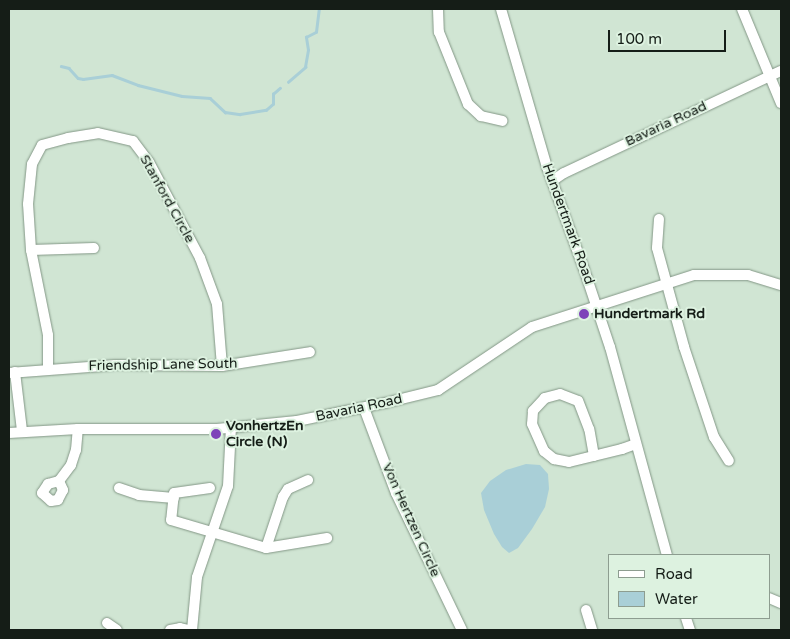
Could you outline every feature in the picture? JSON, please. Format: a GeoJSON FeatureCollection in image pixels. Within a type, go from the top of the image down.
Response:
{"type":"FeatureCollection","features":[{"type":"Feature","properties":{"kind":"street"},"geometry":{"type":"LineString","coordinates":[[438,9],[439,32],[468,104],[481,116],[502,122]]}},
{"type":"Feature","properties":{"kind":"street","name":"Hundertmark Road"},"geometry":{"type":"LineString","coordinates":[[501,9],[552,181],[597,307],[667,554]]}},
{"type":"Feature","properties":{"kind":"street"},"geometry":{"type":"LineString","coordinates":[[742,9],[768,76],[781,103]]}},
{"type":"Feature","properties":{"kind":"street","name":"Bavaria Road"},"geometry":{"type":"LineString","coordinates":[[552,181],[564,173],[781,71]]}},
{"type":"Feature","properties":{"kind":"street","name":"Stanford Circle"},"geometry":{"type":"LineString","coordinates":[[48,369],[48,335],[31,250],[28,204],[32,164],[42,145],[68,138],[98,134],[133,140],[149,162],[200,258],[217,304],[222,366]]}},
{"type":"Feature","properties":{"kind":"street"},"geometry":{"type":"LineString","coordinates":[[659,219],[657,248],[684,347],[714,436],[729,461]]}},
{"type":"Feature","properties":{"kind":"street"},"geometry":{"type":"LineString","coordinates":[[31,250],[94,248]]}},
{"type":"Feature","properties":{"kind":"street","name":"Bavaria Road"},"geometry":{"type":"LineString","coordinates":[[9,433],[78,429],[232,427],[297,421],[364,408],[438,390],[532,328],[694,275],[748,275],[781,285]]}},
{"type":"Feature","properties":{"kind":"street","name":"Friendship Lane South"},"geometry":{"type":"LineString","coordinates":[[12,373],[116,365],[222,366],[310,352]]}},
{"type":"Feature","properties":{"kind":"street"},"geometry":{"type":"LineString","coordinates":[[12,373],[22,431]]}},
{"type":"Feature","properties":{"kind":"street"},"geometry":{"type":"LineString","coordinates":[[594,456],[589,429],[578,401],[560,394],[545,398],[533,411],[532,424],[544,451],[554,459],[569,462],[594,456],[636,444]]}},
{"type":"Feature","properties":{"kind":"street","name":"Von Hertzen Circle"},"geometry":{"type":"LineString","coordinates":[[364,408],[396,493],[462,630]]}},
{"type":"Feature","properties":{"kind":"street"},"geometry":{"type":"LineString","coordinates":[[170,630],[180,628],[190,630],[197,577],[214,532],[228,486],[232,427]]}},
{"type":"Feature","properties":{"kind":"street"},"geometry":{"type":"LineString","coordinates":[[59,481],[71,465],[76,450],[78,429]]}},
{"type":"Feature","properties":{"kind":"street"},"geometry":{"type":"LineString","coordinates":[[266,548],[283,497],[288,489],[308,480]]}},
{"type":"Feature","properties":{"kind":"street"},"geometry":{"type":"LineString","coordinates":[[119,488],[139,496],[174,498]]}},
{"type":"Feature","properties":{"kind":"street"},"geometry":{"type":"LineString","coordinates":[[210,488],[174,493],[171,520],[266,548],[327,538]]}},
{"type":"Feature","properties":{"kind":"street"},"geometry":{"type":"LineString","coordinates":[[586,610],[592,630]]}},
{"type":"Feature","properties":{"kind":"street"},"geometry":{"type":"LineString","coordinates":[[107,623],[117,630]]}},
{"type":"Feature","properties":{"kind":"water"},"geometry":{"type":"Polygon","coordinates":[[[526,464],[540,465],[548,474],[549,489],[545,507],[532,529],[518,548],[509,553],[502,547],[494,534],[484,510],[481,493],[490,481],[506,470],[526,464]]]}},
{"type":"Feature","properties":{"kind":"waterway"},"geometry":{"type":"LineString","coordinates":[[288,82],[305,67],[308,50],[306,37],[316,32],[319,9]]}},
{"type":"Feature","properties":{"kind":"waterway"},"geometry":{"type":"LineString","coordinates":[[61,66],[69,68],[78,78],[112,75],[138,85],[182,96],[210,98],[225,112],[240,114],[266,110],[273,104],[273,94],[280,88]]}},
{"type":"Feature","properties":{"kind":"place","name":"Hundertmark Rd"},"geometry":{"type":"Point","coordinates":[584,314]}},
{"type":"Feature","properties":{"kind":"place","name":"VonhertzEn Circle (N)"},"geometry":{"type":"Point","coordinates":[216,434]}}]}
